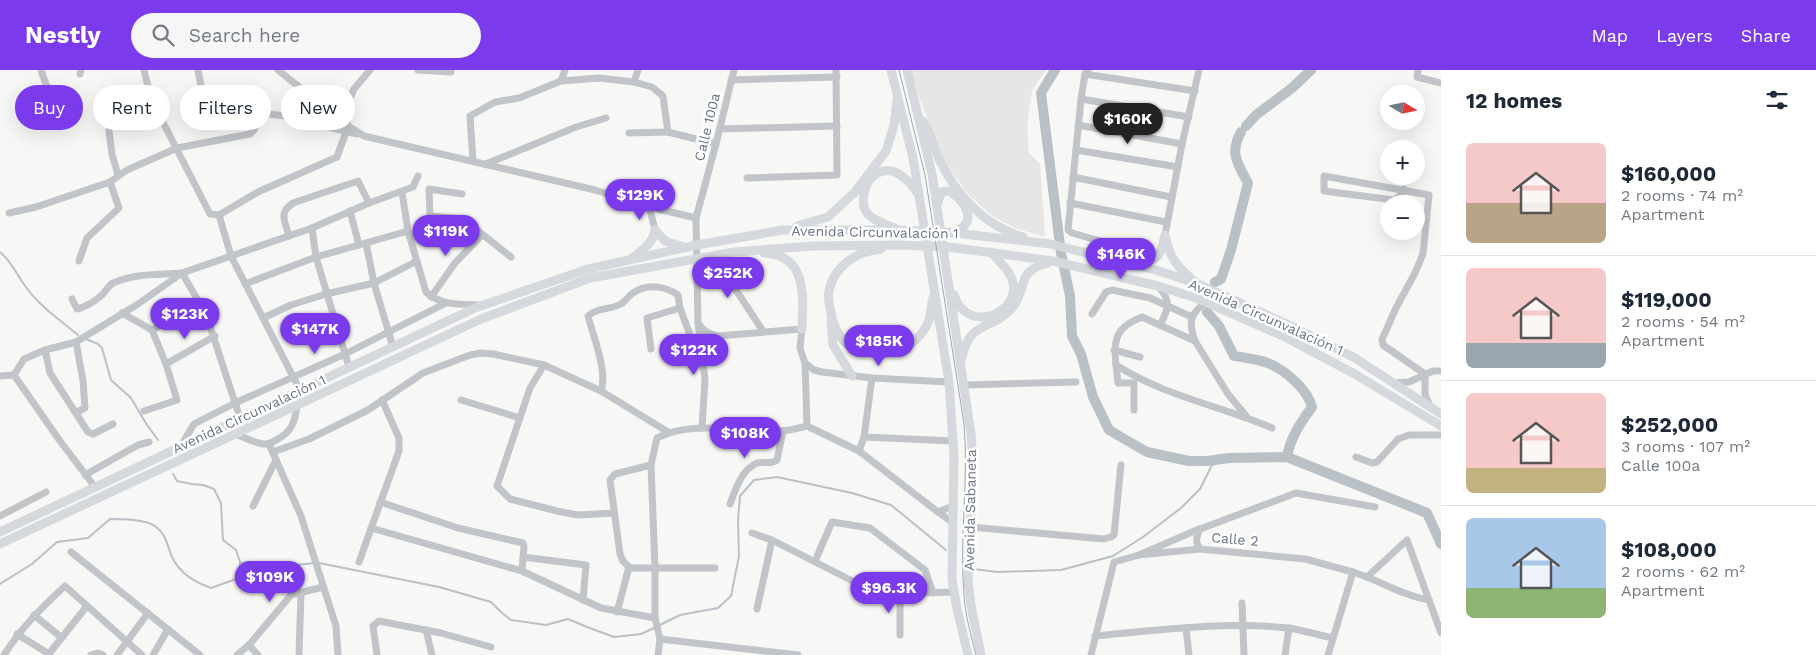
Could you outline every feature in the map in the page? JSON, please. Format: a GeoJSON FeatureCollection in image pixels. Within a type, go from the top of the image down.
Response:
{"type":"FeatureCollection","features":[{"type":"Feature","properties":{"kind":"main road","name":"Avenida Sabaneta"},"geometry":{"type":"LineString","coordinates":[[891,70],[913,158],[948,382],[954,442],[952,522],[954,592],[968,655]]}},
{"type":"Feature","properties":{"kind":"main road"},"geometry":{"type":"LineString","coordinates":[[907,70],[926,144],[948,278],[956,302],[964,312],[974,317],[985,317],[999,313],[1011,299],[1013,292],[1009,273],[991,252]]}},
{"type":"Feature","properties":{"kind":"main road"},"geometry":{"type":"LineString","coordinates":[[783,230],[828,217],[856,192],[886,151],[898,106],[897,91]]}},
{"type":"Feature","properties":{"kind":"main road"},"geometry":{"type":"LineString","coordinates":[[918,113],[931,134],[947,175],[982,216],[1010,233],[1050,244]]}},
{"type":"Feature","properties":{"kind":"main road"},"geometry":{"type":"LineString","coordinates":[[900,230],[876,220],[867,213],[864,192],[868,184],[876,174],[890,171],[903,176],[912,184],[920,199]]}},
{"type":"Feature","properties":{"kind":"main road"},"geometry":{"type":"LineString","coordinates":[[937,205],[941,192],[950,191],[967,210],[968,222],[959,230],[949,232]]}},
{"type":"Feature","properties":{"kind":"main road"},"geometry":{"type":"LineString","coordinates":[[655,230],[665,241],[687,248]]}},
{"type":"Feature","properties":{"kind":"main road"},"geometry":{"type":"LineString","coordinates":[[628,261],[650,244],[654,238],[655,230]]}},
{"type":"Feature","properties":{"kind":"main road","name":"Avenida Circunvalación 1"},"geometry":{"type":"LineString","coordinates":[[4,530],[485,305],[588,269],[783,230],[916,230],[949,232],[1050,244],[1114,258],[1198,284],[1287,324],[1356,358],[1441,414]]}},
{"type":"Feature","properties":{"kind":"main road"},"geometry":{"type":"LineString","coordinates":[[1114,258],[1152,261],[1162,249],[1165,235]]}},
{"type":"Feature","properties":{"kind":"main road"},"geometry":{"type":"LineString","coordinates":[[1165,235],[1167,247],[1179,269],[1198,284]]}},
{"type":"Feature","properties":{"kind":"main road"},"geometry":{"type":"LineString","coordinates":[[852,376],[833,345],[828,293],[835,275],[846,262],[861,253],[901,244]]}},
{"type":"Feature","properties":{"kind":"main road","name":"Avenida Circunvalación 1"},"geometry":{"type":"LineString","coordinates":[[0,544],[481,319],[590,278],[734,252],[812,246],[901,244],[948,247],[1053,261],[1158,286],[1206,302],[1285,338],[1353,373],[1441,426]]}},
{"type":"Feature","properties":{"kind":"main road"},"geometry":{"type":"LineString","coordinates":[[734,252],[770,254],[784,258],[798,273],[804,291],[802,329]]}},
{"type":"Feature","properties":{"kind":"main road"},"geometry":{"type":"LineString","coordinates":[[961,364],[967,341],[974,332],[980,327],[998,320],[1011,309],[1019,296],[1023,282],[1032,269],[1038,265],[1053,261]]}},
{"type":"Feature","properties":{"kind":"main road","name":"Avenida Sabaneta"},"geometry":{"type":"LineString","coordinates":[[948,278],[971,434],[973,462],[968,579],[971,606],[981,655]]}},
{"type":"Feature","properties":{"kind":"main road"},"geometry":{"type":"LineString","coordinates":[[830,312],[837,332],[849,346],[866,353],[886,355],[901,350],[918,339],[928,320],[934,290]]}},
{"type":"Feature","properties":{"kind":"street"},"geometry":{"type":"LineString","coordinates":[[41,70],[46,85]]}},
{"type":"Feature","properties":{"kind":"street"},"geometry":{"type":"LineString","coordinates":[[144,70],[151,99],[210,214],[219,215],[258,192],[337,156],[347,130]]}},
{"type":"Feature","properties":{"kind":"street"},"geometry":{"type":"LineString","coordinates":[[198,70],[201,85]]}},
{"type":"Feature","properties":{"kind":"street"},"geometry":{"type":"LineString","coordinates":[[278,70],[296,85]]}},
{"type":"Feature","properties":{"kind":"street"},"geometry":{"type":"LineString","coordinates":[[362,70],[363,78]]}},
{"type":"Feature","properties":{"kind":"street"},"geometry":{"type":"LineString","coordinates":[[355,88],[370,70]]}},
{"type":"Feature","properties":{"kind":"street"},"geometry":{"type":"LineString","coordinates":[[418,70],[451,72]]}},
{"type":"Feature","properties":{"kind":"street"},"geometry":{"type":"LineString","coordinates":[[561,81],[565,70]]}},
{"type":"Feature","properties":{"kind":"street"},"geometry":{"type":"LineString","coordinates":[[634,82],[638,70]]}},
{"type":"Feature","properties":{"kind":"street","name":"Calle 100a"},"geometry":{"type":"LineString","coordinates":[[702,428],[705,379],[698,323],[696,218],[734,70]]}},
{"type":"Feature","properties":{"kind":"street"},"geometry":{"type":"LineString","coordinates":[[1165,235],[1182,144],[1200,70]]}},
{"type":"Feature","properties":{"kind":"street"},"geometry":{"type":"LineString","coordinates":[[1418,70],[1417,77],[1441,82]]}},
{"type":"Feature","properties":{"kind":"street"},"geometry":{"type":"LineString","coordinates":[[1157,257],[1072,233],[1068,230],[1081,99],[1087,72],[1195,91]]}},
{"type":"Feature","properties":{"kind":"street"},"geometry":{"type":"LineString","coordinates":[[731,80],[836,73],[837,175],[747,178]]}},
{"type":"Feature","properties":{"kind":"street"},"geometry":{"type":"LineString","coordinates":[[473,161],[470,116],[495,102],[519,98],[561,81],[599,78],[634,82],[652,87],[663,96],[668,132]]}},
{"type":"Feature","properties":{"kind":"street"},"geometry":{"type":"LineString","coordinates":[[1081,99],[1189,117]]}},
{"type":"Feature","properties":{"kind":"street"},"geometry":{"type":"LineString","coordinates":[[485,164],[606,118]]}},
{"type":"Feature","properties":{"kind":"street"},"geometry":{"type":"LineString","coordinates":[[1078,125],[1182,144]]}},
{"type":"Feature","properties":{"kind":"street"},"geometry":{"type":"LineString","coordinates":[[720,129],[837,126]]}},
{"type":"Feature","properties":{"kind":"street"},"geometry":{"type":"LineString","coordinates":[[10,213],[36,207],[110,182],[118,175],[177,148],[250,134],[254,130]]}},
{"type":"Feature","properties":{"kind":"street"},"geometry":{"type":"LineString","coordinates":[[349,130],[364,136],[595,190],[696,218]]}},
{"type":"Feature","properties":{"kind":"street"},"geometry":{"type":"LineString","coordinates":[[109,131],[112,154],[118,175]]}},
{"type":"Feature","properties":{"kind":"street"},"geometry":{"type":"LineString","coordinates":[[629,133],[668,132],[716,144]]}},
{"type":"Feature","properties":{"kind":"street"},"geometry":{"type":"LineString","coordinates":[[1076,150],[1178,167]]}},
{"type":"Feature","properties":{"kind":"street"},"geometry":{"type":"LineString","coordinates":[[413,187],[418,176]]}},
{"type":"Feature","properties":{"kind":"street"},"geometry":{"type":"LineString","coordinates":[[1404,189],[1400,196],[1394,200],[1324,191],[1324,176],[1404,189],[1429,195],[1423,242],[1424,250],[1382,342],[1383,345],[1425,374]]}},
{"type":"Feature","properties":{"kind":"street"},"geometry":{"type":"LineString","coordinates":[[1073,177],[1171,197]]}},
{"type":"Feature","properties":{"kind":"street"},"geometry":{"type":"LineString","coordinates":[[289,236],[283,215],[285,209],[293,203],[358,181],[369,203]]}},
{"type":"Feature","properties":{"kind":"street"},"geometry":{"type":"LineString","coordinates":[[79,261],[87,238],[119,208],[110,182]]}},
{"type":"Feature","properties":{"kind":"street"},"geometry":{"type":"LineString","coordinates":[[72,299],[76,309],[83,308],[101,296],[111,284],[123,279],[182,273],[312,228],[369,203],[413,187],[462,194]]}},
{"type":"Feature","properties":{"kind":"street"},"geometry":{"type":"LineString","coordinates":[[429,189],[430,216],[463,219],[511,257]]}},
{"type":"Feature","properties":{"kind":"street"},"geometry":{"type":"LineString","coordinates":[[402,192],[408,231],[426,292],[431,297],[446,303],[485,305]]}},
{"type":"Feature","properties":{"kind":"street"},"geometry":{"type":"LineString","coordinates":[[1070,203],[1166,222]]}},
{"type":"Feature","properties":{"kind":"street"},"geometry":{"type":"LineString","coordinates":[[649,206],[655,230]]}},
{"type":"Feature","properties":{"kind":"street"},"geometry":{"type":"LineString","coordinates":[[350,211],[363,244],[393,347]]}},
{"type":"Feature","properties":{"kind":"street"},"geometry":{"type":"LineString","coordinates":[[219,215],[232,256],[300,390]]}},
{"type":"Feature","properties":{"kind":"street"},"geometry":{"type":"LineString","coordinates":[[312,228],[316,257],[326,294],[350,367]]}},
{"type":"Feature","properties":{"kind":"street"},"geometry":{"type":"LineString","coordinates":[[245,284],[316,257],[408,231]]}},
{"type":"Feature","properties":{"kind":"street"},"geometry":{"type":"LineString","coordinates":[[431,297],[456,263],[482,234]]}},
{"type":"Feature","properties":{"kind":"street"},"geometry":{"type":"LineString","coordinates":[[717,254],[726,275],[763,331]]}},
{"type":"Feature","properties":{"kind":"street"},"geometry":{"type":"LineString","coordinates":[[263,318],[291,305],[326,294],[374,283],[416,261]]}},
{"type":"Feature","properties":{"kind":"street"},"geometry":{"type":"LineString","coordinates":[[182,273],[201,304],[215,336],[240,418]]}},
{"type":"Feature","properties":{"kind":"street"},"geometry":{"type":"LineString","coordinates":[[14,375],[24,359],[45,350],[76,342],[182,273]]}},
{"type":"Feature","properties":{"kind":"street"},"geometry":{"type":"LineString","coordinates":[[601,391],[604,383],[601,363],[588,316],[593,311],[621,304],[634,292],[654,286],[669,288],[678,295],[680,308],[690,335],[702,356]]}},
{"type":"Feature","properties":{"kind":"street"},"geometry":{"type":"LineString","coordinates":[[1158,286],[1166,295],[1168,306],[1160,325]]}},
{"type":"Feature","properties":{"kind":"street"},"geometry":{"type":"LineString","coordinates":[[1092,314],[1106,292],[1112,290],[1150,298],[1192,317]]}},
{"type":"Feature","properties":{"kind":"street"},"geometry":{"type":"LineString","coordinates":[[1206,302],[1194,311],[1192,317],[1191,325],[1195,341],[1228,394],[1247,417]]}},
{"type":"Feature","properties":{"kind":"street"},"geometry":{"type":"LineString","coordinates":[[181,446],[194,424],[235,403],[345,354],[446,303]]}},
{"type":"Feature","properties":{"kind":"street"},"geometry":{"type":"LineString","coordinates":[[152,330],[201,304]]}},
{"type":"Feature","properties":{"kind":"street"},"geometry":{"type":"LineString","coordinates":[[651,349],[647,318],[680,308]]}},
{"type":"Feature","properties":{"kind":"street"},"geometry":{"type":"LineString","coordinates":[[122,313],[152,330],[166,364],[177,400],[144,411]]}},
{"type":"Feature","properties":{"kind":"street"},"geometry":{"type":"LineString","coordinates":[[1135,380],[1118,383],[1114,345],[1120,331],[1128,322],[1142,317],[1195,341]]}},
{"type":"Feature","properties":{"kind":"street"},"geometry":{"type":"LineString","coordinates":[[698,323],[704,331],[718,336],[802,329],[800,348],[805,363],[807,426]]}},
{"type":"Feature","properties":{"kind":"street"},"geometry":{"type":"LineString","coordinates":[[166,364],[215,336]]}},
{"type":"Feature","properties":{"kind":"street"},"geometry":{"type":"LineString","coordinates":[[76,342],[85,408],[77,412]]}},
{"type":"Feature","properties":{"kind":"street"},"geometry":{"type":"LineString","coordinates":[[45,350],[50,373],[77,412],[88,432],[93,434],[113,424]]}},
{"type":"Feature","properties":{"kind":"street"},"geometry":{"type":"LineString","coordinates":[[1114,350],[1140,357]]}},
{"type":"Feature","properties":{"kind":"street"},"geometry":{"type":"LineString","coordinates":[[273,452],[309,439],[368,410],[423,373],[470,355],[493,354],[544,366],[601,391],[668,432]]}},
{"type":"Feature","properties":{"kind":"street"},"geometry":{"type":"LineString","coordinates":[[805,363],[814,370],[852,376],[948,382]]}},
{"type":"Feature","properties":{"kind":"street"},"geometry":{"type":"LineString","coordinates":[[1116,365],[1135,380],[1247,417],[1272,428]]}},
{"type":"Feature","properties":{"kind":"street"},"geometry":{"type":"LineString","coordinates":[[544,366],[530,388],[497,486],[510,499],[578,515],[614,513]]}},
{"type":"Feature","properties":{"kind":"street"},"geometry":{"type":"LineString","coordinates":[[1394,382],[1409,382],[1433,371],[1441,371]]}},
{"type":"Feature","properties":{"kind":"street"},"geometry":{"type":"LineString","coordinates":[[1425,374],[1425,394],[1430,406]]}},
{"type":"Feature","properties":{"kind":"street"},"geometry":{"type":"LineString","coordinates":[[0,376],[14,375]]}},
{"type":"Feature","properties":{"kind":"street"},"geometry":{"type":"LineString","coordinates":[[14,375],[95,487]]}},
{"type":"Feature","properties":{"kind":"street"},"geometry":{"type":"LineString","coordinates":[[859,451],[864,437],[872,378]]}},
{"type":"Feature","properties":{"kind":"street"},"geometry":{"type":"LineString","coordinates":[[1134,410],[1135,380]]}},
{"type":"Feature","properties":{"kind":"street"},"geometry":{"type":"LineString","coordinates":[[964,385],[1076,382]]}},
{"type":"Feature","properties":{"kind":"street"},"geometry":{"type":"LineString","coordinates":[[1224,410],[1228,394]]}},
{"type":"Feature","properties":{"kind":"street"},"geometry":{"type":"LineString","coordinates":[[359,562],[400,446],[399,438],[382,400]]}},
{"type":"Feature","properties":{"kind":"street"},"geometry":{"type":"LineString","coordinates":[[461,400],[520,418]]}},
{"type":"Feature","properties":{"kind":"street"},"geometry":{"type":"LineString","coordinates":[[235,434],[263,444],[269,444],[291,429],[296,418],[298,405]]}},
{"type":"Feature","properties":{"kind":"street"},"geometry":{"type":"LineString","coordinates":[[1425,434],[1428,427],[1427,417]]}},
{"type":"Feature","properties":{"kind":"street"},"geometry":{"type":"LineString","coordinates":[[658,655],[659,636],[655,620],[651,465],[657,438],[668,432],[702,428],[783,431],[807,426],[859,451],[952,522]]}},
{"type":"Feature","properties":{"kind":"street"},"geometry":{"type":"LineString","coordinates":[[730,504],[746,472],[757,463],[773,463],[777,460],[783,431]]}},
{"type":"Feature","properties":{"kind":"street"},"geometry":{"type":"LineString","coordinates":[[1356,457],[1372,463],[1377,462],[1398,438],[1409,435],[1441,435]]}},
{"type":"Feature","properties":{"kind":"street"},"geometry":{"type":"LineString","coordinates":[[864,437],[954,442]]}},
{"type":"Feature","properties":{"kind":"street"},"geometry":{"type":"LineString","coordinates":[[85,475],[138,445],[149,442]]}},
{"type":"Feature","properties":{"kind":"street"},"geometry":{"type":"LineString","coordinates":[[269,444],[301,516],[336,626],[338,655]]}},
{"type":"Feature","properties":{"kind":"street"},"geometry":{"type":"LineString","coordinates":[[253,506],[276,460]]}},
{"type":"Feature","properties":{"kind":"street"},"geometry":{"type":"LineString","coordinates":[[651,465],[615,474],[610,480],[620,554],[623,562],[629,567],[637,568],[715,568]]}},
{"type":"Feature","properties":{"kind":"street"},"geometry":{"type":"LineString","coordinates":[[970,527],[1104,539],[1112,537],[1114,535],[1121,466]]}},
{"type":"Feature","properties":{"kind":"street"},"geometry":{"type":"LineString","coordinates":[[4,530],[0,516],[46,492]]}},
{"type":"Feature","properties":{"kind":"street","name":"Calle 2"},"geometry":{"type":"LineString","coordinates":[[1375,507],[1350,500],[1296,493],[1200,529],[1196,539],[1200,549],[1305,559],[1367,576],[1416,598],[1429,600]]}},
{"type":"Feature","properties":{"kind":"street"},"geometry":{"type":"LineString","coordinates":[[380,502],[458,528],[523,543],[522,571]]}},
{"type":"Feature","properties":{"kind":"street"},"geometry":{"type":"LineString","coordinates":[[938,512],[953,506]]}},
{"type":"Feature","properties":{"kind":"street"},"geometry":{"type":"LineString","coordinates":[[815,561],[832,522],[870,528],[925,570],[932,593]]}},
{"type":"Feature","properties":{"kind":"street"},"geometry":{"type":"LineString","coordinates":[[370,528],[522,571],[601,608],[655,620]]}},
{"type":"Feature","properties":{"kind":"street"},"geometry":{"type":"LineString","coordinates":[[1091,655],[1114,562],[1140,555],[1200,529]]}},
{"type":"Feature","properties":{"kind":"street"},"geometry":{"type":"LineString","coordinates":[[752,533],[772,540],[878,594],[954,592]]}},
{"type":"Feature","properties":{"kind":"street"},"geometry":{"type":"LineString","coordinates":[[757,609],[772,540]]}},
{"type":"Feature","properties":{"kind":"street"},"geometry":{"type":"LineString","coordinates":[[1367,576],[1407,540],[1441,633]]}},
{"type":"Feature","properties":{"kind":"street"},"geometry":{"type":"LineString","coordinates":[[1140,555],[1200,549]]}},
{"type":"Feature","properties":{"kind":"street"},"geometry":{"type":"LineString","coordinates":[[71,552],[200,655]]}},
{"type":"Feature","properties":{"kind":"street"},"geometry":{"type":"LineString","coordinates":[[523,557],[586,565],[583,600]]}},
{"type":"Feature","properties":{"kind":"street"},"geometry":{"type":"LineString","coordinates":[[617,612],[629,567]]}},
{"type":"Feature","properties":{"kind":"street"},"geometry":{"type":"LineString","coordinates":[[1328,655],[1353,572]]}},
{"type":"Feature","properties":{"kind":"street"},"geometry":{"type":"LineString","coordinates":[[4,655],[17,634],[65,586],[142,655]]}},
{"type":"Feature","properties":{"kind":"street"},"geometry":{"type":"LineString","coordinates":[[237,655],[249,645],[291,595],[323,587]]}},
{"type":"Feature","properties":{"kind":"street"},"geometry":{"type":"LineString","coordinates":[[300,592],[300,655]]}},
{"type":"Feature","properties":{"kind":"street"},"geometry":{"type":"LineString","coordinates":[[900,594],[900,635]]}},
{"type":"Feature","properties":{"kind":"street"},"geometry":{"type":"LineString","coordinates":[[1242,603],[1244,655]]}},
{"type":"Feature","properties":{"kind":"street"},"geometry":{"type":"LineString","coordinates":[[17,634],[49,655],[87,606]]}},
{"type":"Feature","properties":{"kind":"street"},"geometry":{"type":"LineString","coordinates":[[117,655],[148,613]]}},
{"type":"Feature","properties":{"kind":"street"},"geometry":{"type":"LineString","coordinates":[[34,615],[62,638]]}},
{"type":"Feature","properties":{"kind":"street"},"geometry":{"type":"LineString","coordinates":[[376,655],[373,630],[374,625],[378,622],[426,630],[490,647]]}},
{"type":"Feature","properties":{"kind":"street"},"geometry":{"type":"LineString","coordinates":[[1095,636],[1186,628],[1244,626],[1289,628],[1333,638]]}},
{"type":"Feature","properties":{"kind":"street"},"geometry":{"type":"LineString","coordinates":[[1186,628],[1189,655]]}},
{"type":"Feature","properties":{"kind":"street"},"geometry":{"type":"LineString","coordinates":[[1285,655],[1289,628]]}},
{"type":"Feature","properties":{"kind":"street"},"geometry":{"type":"LineString","coordinates":[[152,655],[168,629]]}},
{"type":"Feature","properties":{"kind":"street"},"geometry":{"type":"LineString","coordinates":[[426,630],[432,655]]}},
{"type":"Feature","properties":{"kind":"street"},"geometry":{"type":"LineString","coordinates":[[659,636],[798,655]]}},
{"type":"Feature","properties":{"kind":"street"},"geometry":{"type":"LineString","coordinates":[[249,645],[258,655]]}},
{"type":"Feature","properties":{"kind":"street"},"geometry":{"type":"LineString","coordinates":[[90,655],[98,653],[103,655]]}},
{"type":"Feature","properties":{"kind":"shaded area"},"geometry":{"type":"Polygon","coordinates":[[[911,70],[1046,70],[1032,91],[1027,125],[1029,153],[1040,164],[1045,237],[1015,228],[992,216],[968,194],[944,161],[918,94],[911,70]]]}},
{"type":"Feature","properties":{"kind":"waterway"},"geometry":{"type":"LineString","coordinates":[[1055,70],[1041,93],[1061,253],[1070,296],[1072,336],[1081,354],[1093,397],[1109,430],[1147,452],[1189,461],[1287,457],[1427,513],[1441,544]]}},
{"type":"Feature","properties":{"kind":"waterway"},"geometry":{"type":"LineString","coordinates":[[1246,126],[1256,115],[1292,88],[1311,70]]}},
{"type":"Feature","properties":{"kind":"waterway"},"geometry":{"type":"LineString","coordinates":[[1215,282],[1221,279],[1231,250],[1248,183],[1238,164],[1235,152],[1237,139],[1241,132]]}},
{"type":"Feature","properties":{"kind":"waterway"},"geometry":{"type":"LineString","coordinates":[[0,252],[8,260],[31,294],[78,335]]}},
{"type":"Feature","properties":{"kind":"waterway"},"geometry":{"type":"LineString","coordinates":[[1207,312],[1219,326],[1234,356],[1272,365],[1292,379],[1307,395],[1312,407],[1293,437],[1287,457]]}},
{"type":"Feature","properties":{"kind":"waterway"},"geometry":{"type":"LineString","coordinates":[[86,339],[98,344],[102,348],[111,380],[131,398],[158,440]]}},
{"type":"Feature","properties":{"kind":"waterway"},"geometry":{"type":"LineString","coordinates":[[973,569],[997,572],[1061,570],[1113,556],[1143,537],[1181,508],[1200,489],[1212,465],[1229,458]]}},
{"type":"Feature","properties":{"kind":"waterway"},"geometry":{"type":"LineString","coordinates":[[173,474],[177,481],[203,485],[214,489],[221,503],[223,540],[236,550],[240,562]]}},
{"type":"Feature","properties":{"kind":"waterway"},"geometry":{"type":"LineString","coordinates":[[658,626],[680,615],[718,608],[731,596],[739,556],[738,520],[740,496],[754,480],[777,477],[852,493],[891,505],[946,550]]}},
{"type":"Feature","properties":{"kind":"waterway"},"geometry":{"type":"LineString","coordinates":[[0,584],[32,564],[57,542],[88,538],[110,519],[128,519],[152,524],[165,537],[172,557],[179,568],[194,580],[211,588],[239,578],[240,563],[253,562],[276,567],[315,563]]}},
{"type":"Feature","properties":{"kind":"waterway"},"geometry":{"type":"LineString","coordinates":[[319,563],[439,587],[491,602],[511,620],[546,625],[568,619],[614,637],[641,634],[654,628]]}},
{"type":"Feature","properties":{"kind":"tram line"},"geometry":{"type":"LineString","coordinates":[[899,70],[925,175],[964,424],[963,573],[968,625],[976,655]]}}]}
